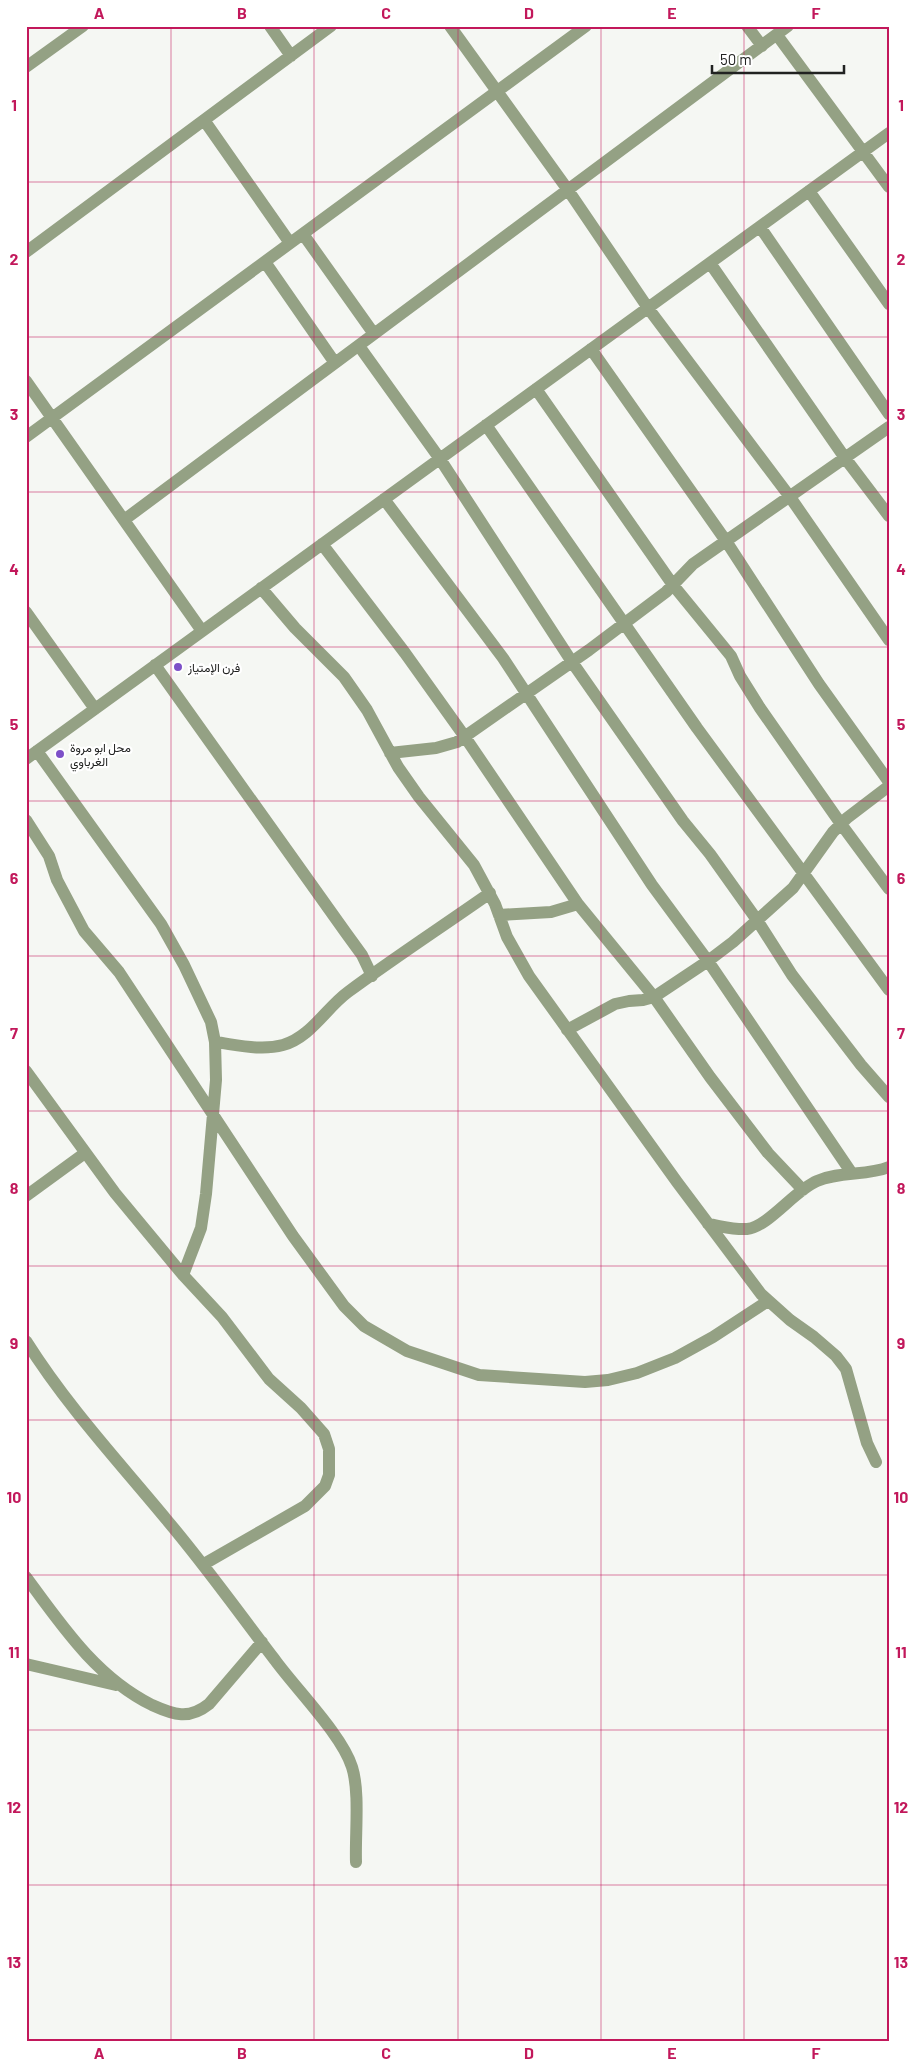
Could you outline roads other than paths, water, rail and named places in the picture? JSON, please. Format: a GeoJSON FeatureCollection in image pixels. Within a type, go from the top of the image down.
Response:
{"type":"FeatureCollection","features":[{"type":"Feature","properties":{"kind":"street"},"geometry":{"type":"LineString","coordinates":[[26,67],[83,26]]}},
{"type":"Feature","properties":{"kind":"street"},"geometry":{"type":"LineString","coordinates":[[270,26],[291,56]]}},
{"type":"Feature","properties":{"kind":"street"},"geometry":{"type":"LineString","coordinates":[[26,252],[331,26]]}},
{"type":"Feature","properties":{"kind":"street"},"geometry":{"type":"LineString","coordinates":[[450,26],[568,190],[648,308],[790,497],[889,640]]}},
{"type":"Feature","properties":{"kind":"street"},"geometry":{"type":"LineString","coordinates":[[26,437],[586,26]]}},
{"type":"Feature","properties":{"kind":"street"},"geometry":{"type":"LineString","coordinates":[[747,26],[762,46]]}},
{"type":"Feature","properties":{"kind":"street"},"geometry":{"type":"LineString","coordinates":[[124,520],[788,26]]}},
{"type":"Feature","properties":{"kind":"street"},"geometry":{"type":"LineString","coordinates":[[777,34],[889,187]]}},
{"type":"Feature","properties":{"kind":"street"},"geometry":{"type":"LineString","coordinates":[[204,120],[290,244]]}},
{"type":"Feature","properties":{"kind":"street"},"geometry":{"type":"LineString","coordinates":[[26,759],[889,134]]}},
{"type":"Feature","properties":{"kind":"street"},"geometry":{"type":"LineString","coordinates":[[809,191],[889,304]]}},
{"type":"Feature","properties":{"kind":"street"},"geometry":{"type":"LineString","coordinates":[[760,227],[889,414]]}},
{"type":"Feature","properties":{"kind":"street"},"geometry":{"type":"LineString","coordinates":[[303,234],[374,334]]}},
{"type":"Feature","properties":{"kind":"street"},"geometry":{"type":"LineString","coordinates":[[265,262],[335,363]]}},
{"type":"Feature","properties":{"kind":"street"},"geometry":{"type":"LineString","coordinates":[[710,263],[846,458],[889,516]]}},
{"type":"Feature","properties":{"kind":"street"},"geometry":{"type":"LineString","coordinates":[[359,346],[440,458],[572,662],[683,821],[710,854],[757,920],[792,975],[861,1066],[889,1097]]}},
{"type":"Feature","properties":{"kind":"street"},"geometry":{"type":"LineString","coordinates":[[591,349],[726,541],[819,684],[889,782]]}},
{"type":"Feature","properties":{"kind":"street"},"geometry":{"type":"LineString","coordinates":[[26,381],[202,631]]}},
{"type":"Feature","properties":{"kind":"street"},"geometry":{"type":"LineString","coordinates":[[536,389],[673,585],[731,656],[740,676],[760,708],[889,889]]}},
{"type":"Feature","properties":{"kind":"street"},"geometry":{"type":"LineString","coordinates":[[486,425],[744,795],[889,990]]}},
{"type":"Feature","properties":{"kind":"street"},"geometry":{"type":"LineString","coordinates":[[390,753],[436,748],[457,742],[623,624],[673,585],[693,564],[889,427]]}},
{"type":"Feature","properties":{"kind":"street"},"geometry":{"type":"LineString","coordinates":[[384,499],[503,658],[652,885],[708,961],[851,1172]]}},
{"type":"Feature","properties":{"kind":"street"},"geometry":{"type":"LineString","coordinates":[[322,544],[465,736],[578,904],[654,997],[710,1077],[768,1153],[802,1190]]}},
{"type":"Feature","properties":{"kind":"street"},"geometry":{"type":"LineString","coordinates":[[261,588],[295,628],[344,676],[367,710],[390,753],[420,797],[474,865],[490,893],[506,937],[529,976],[708,1224],[761,1294],[790,1320],[825,1346],[846,1369],[867,1442],[876,1462]]}},
{"type":"Feature","properties":{"kind":"street"},"geometry":{"type":"LineString","coordinates":[[26,612],[95,709]]}},
{"type":"Feature","properties":{"kind":"street"},"geometry":{"type":"LineString","coordinates":[[155,665],[362,955],[372,976]]}},
{"type":"Feature","properties":{"kind":"street"},"geometry":{"type":"LineString","coordinates":[[37,751],[161,924],[201,999],[211,1022],[215,1042],[216,1080],[211,1140],[201,1228],[184,1275]]}},
{"type":"Feature","properties":{"kind":"street"},"geometry":{"type":"LineString","coordinates":[[567,1030],[615,1004],[628,1000],[643,1000],[654,997],[708,961],[793,888],[833,832],[889,786]]}},
{"type":"Feature","properties":{"kind":"street"},"geometry":{"type":"LineString","coordinates":[[26,820],[49,856],[57,880],[84,931],[119,972],[293,1236],[344,1306],[364,1326],[407,1351],[479,1375],[585,1382],[608,1380],[637,1373],[675,1358],[713,1337],[768,1301]]}},
{"type":"Feature","properties":{"kind":"street"},"geometry":{"type":"LineString","coordinates":[[215,1042],[253,1048],[269,1048],[286,1044],[313,1027],[346,994],[490,893]]}},
{"type":"Feature","properties":{"kind":"street"},"geometry":{"type":"LineString","coordinates":[[499,915],[551,912],[578,904]]}},
{"type":"Feature","properties":{"kind":"street"},"geometry":{"type":"LineString","coordinates":[[26,1070],[115,1193],[222,1317],[268,1379],[314,1421],[324,1434],[329,1449],[329,1475],[325,1486],[317,1496],[305,1506],[204,1564]]}},
{"type":"Feature","properties":{"kind":"street"},"geometry":{"type":"LineString","coordinates":[[26,1196],[85,1152]]}},
{"type":"Feature","properties":{"kind":"street"},"geometry":{"type":"LineString","coordinates":[[708,1224],[748,1229],[761,1224],[802,1190],[816,1181],[851,1172],[880,1170],[889,1167]]}},
{"type":"Feature","properties":{"kind":"street"},"geometry":{"type":"LineString","coordinates":[[26,1341],[44,1371],[72,1407],[204,1564],[342,1746],[352,1767],[355,1783],[356,1862]]}},
{"type":"Feature","properties":{"kind":"street"},"geometry":{"type":"LineString","coordinates":[[26,1577],[59,1622],[92,1662],[118,1685],[136,1697],[160,1709],[176,1714],[189,1715],[200,1712],[262,1642]]}},
{"type":"Feature","properties":{"kind":"street"},"geometry":{"type":"LineString","coordinates":[[26,1664],[118,1685]]}},
{"type":"Feature","properties":{"kind":"place","name":"فرن الإمتياز"},"geometry":{"type":"Point","coordinates":[178,667]}},
{"type":"Feature","properties":{"kind":"place","name":"محل ابو مروة الغرباوي"},"geometry":{"type":"Point","coordinates":[60,754]}}]}
